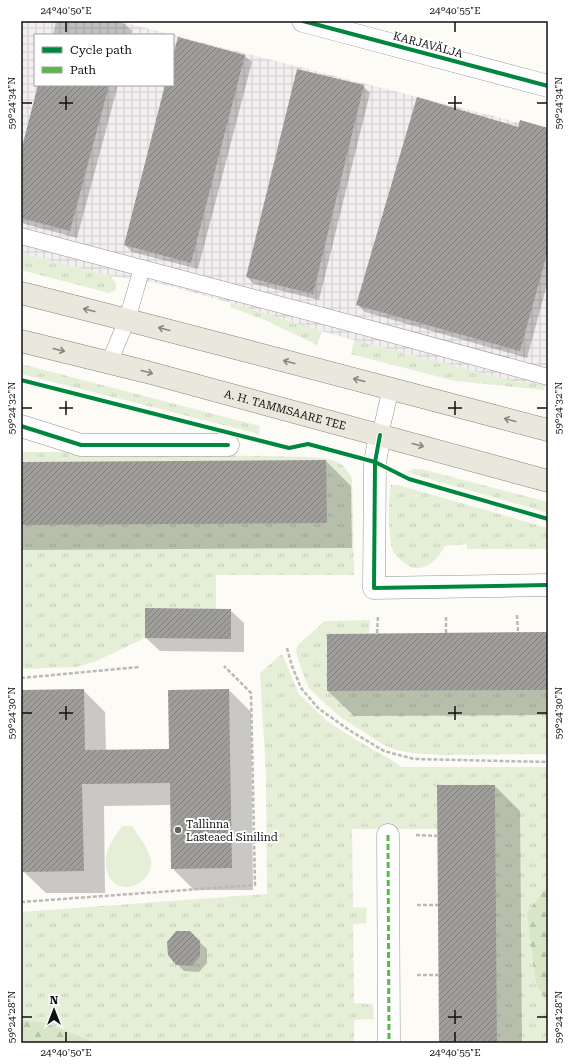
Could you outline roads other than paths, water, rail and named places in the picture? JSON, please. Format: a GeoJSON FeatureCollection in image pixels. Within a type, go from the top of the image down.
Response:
{"type":"FeatureCollection","features":[{"type":"Feature","properties":{"kind":"main road"},"geometry":{"type":"LineString","coordinates":[[21,293],[548,430]]}},
{"type":"Feature","properties":{"kind":"main road","name":"A. H. TAMMSAARE TEE"},"geometry":{"type":"LineString","coordinates":[[21,341],[147,372],[548,481]]}},
{"type":"Feature","properties":{"kind":"street","name":"KARJAVÄLJA"},"geometry":{"type":"LineString","coordinates":[[303,21],[548,86]]}},
{"type":"Feature","properties":{"kind":"street"},"geometry":{"type":"LineString","coordinates":[[21,426],[81,445],[228,445]]}},
{"type":"Feature","properties":{"kind":"street"},"geometry":{"type":"LineString","coordinates":[[380,435],[375,462],[374,588],[548,585]]}},
{"type":"Feature","properties":{"kind":"street"},"geometry":{"type":"LineString","coordinates":[[388,835],[389,1043]]}},
{"type":"Feature","properties":{"kind":"lane"},"geometry":{"type":"LineString","coordinates":[[21,236],[548,377]]}},
{"type":"Feature","properties":{"kind":"lane"},"geometry":{"type":"LineString","coordinates":[[109,363],[127,320],[142,268]]}},
{"type":"Feature","properties":{"kind":"lane"},"geometry":{"type":"LineString","coordinates":[[380,435],[391,388]]}},
{"type":"Feature","properties":{"kind":"place","name":"Tallinna Lasteaed Sinilind"},"geometry":{"type":"Point","coordinates":[178,830]}}]}
